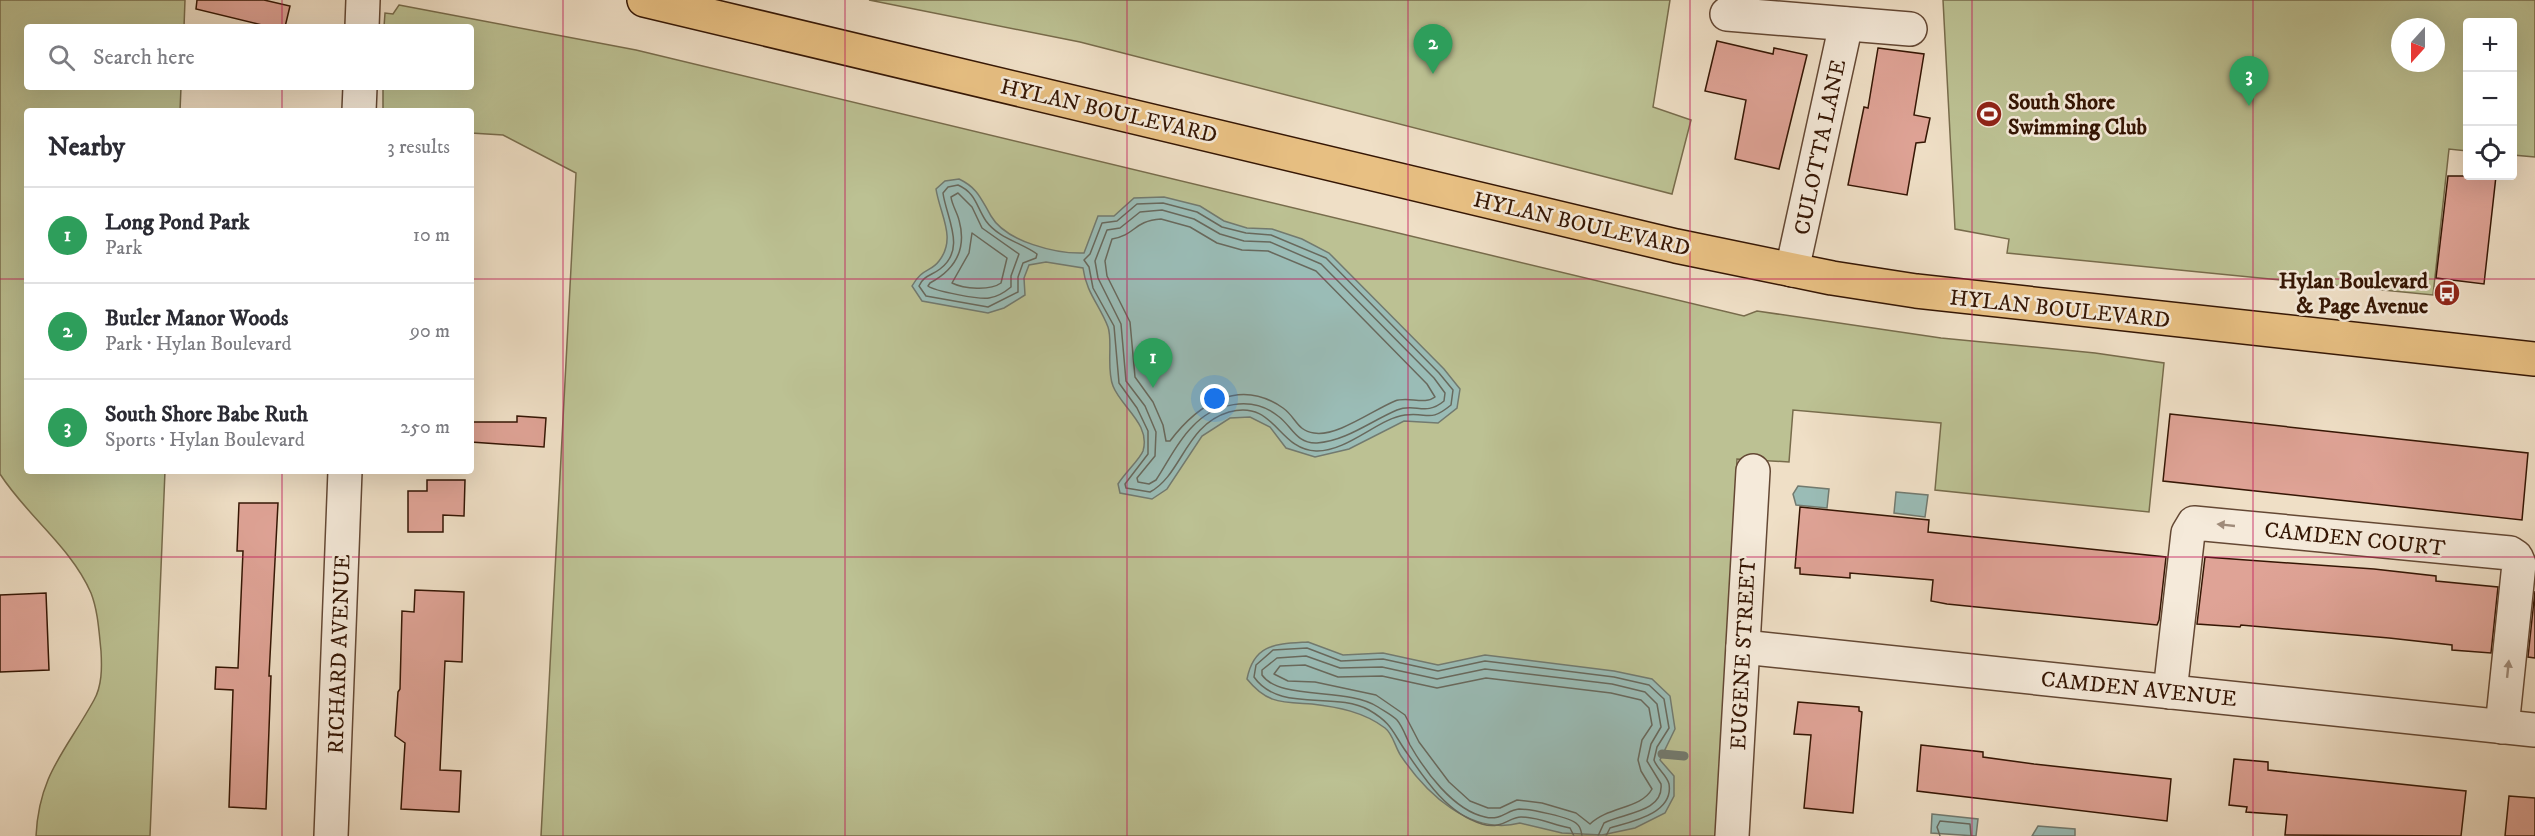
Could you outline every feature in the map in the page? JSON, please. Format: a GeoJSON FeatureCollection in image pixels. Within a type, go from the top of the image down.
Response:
{"type":"FeatureCollection","features":[{"type":"Feature","properties":{"kind":"main road","name":"HYLAN BOULEVARD"},"geometry":{"type":"LineString","coordinates":[[644,0],[734,10],[1655,241],[1871,285],[1961,297],[2535,359]]}},
{"type":"Feature","properties":{"kind":"street"},"geometry":{"type":"LineString","coordinates":[[362,24],[363,0]]}},
{"type":"Feature","properties":{"kind":"street"},"geometry":{"type":"LineString","coordinates":[[1727,14],[1910,29]]}},
{"type":"Feature","properties":{"kind":"street","name":"CULOTTA LANE"},"geometry":{"type":"LineString","coordinates":[[1792,270],[1846,24]]}},
{"type":"Feature","properties":{"kind":"street"},"geometry":{"type":"LineString","coordinates":[[359,108],[360,90]]}},
{"type":"Feature","properties":{"kind":"street","name":"EUGENE STREET"},"geometry":{"type":"LineString","coordinates":[[1732,836],[1753,471]]}},
{"type":"Feature","properties":{"kind":"street","name":"RICHARD AVENUE"},"geometry":{"type":"LineString","coordinates":[[331,836],[345,474]]}},
{"type":"Feature","properties":{"kind":"street","name":"CAMDEN COURT"},"geometry":{"type":"LineString","coordinates":[[2170,692],[2188,533],[2194,523],[2510,553],[2516,557],[2519,564],[2502,727]]}},
{"type":"Feature","properties":{"kind":"street","name":"CAMDEN AVENUE"},"geometry":{"type":"LineString","coordinates":[[1743,646],[2535,730]]}},
{"type":"Feature","properties":{"kind":"green space"},"geometry":{"type":"Polygon","coordinates":[[[0,0],[185,0],[184,24],[24,24],[24,90],[181,90],[180,108],[24,108],[24,474],[165,474],[150,836],[36,836],[38,814],[48,779],[99,689],[101,657],[99,629],[91,593],[82,576],[61,546],[23,504],[0,474],[0,0]]]}},
{"type":"Feature","properties":{"kind":"green space"},"geometry":{"type":"Polygon","coordinates":[[[869,0],[1670,0],[1653,107],[1691,120],[1672,194],[1080,42],[869,0]]]}},
{"type":"Feature","properties":{"kind":"green space"},"geometry":{"type":"Polygon","coordinates":[[[1943,0],[2535,0],[2535,157],[2517,155],[2517,18],[2463,18],[2463,151],[2449,149],[2433,295],[2007,253],[2009,239],[1955,229],[1943,0]]]}},
{"type":"Feature","properties":{"kind":"green space"},"geometry":{"type":"Polygon","coordinates":[[[399,5],[636,50],[1744,316],[1757,311],[1941,338],[2095,353],[2164,363],[2149,512],[1935,490],[1941,423],[1793,410],[1789,462],[1737,459],[1719,836],[541,836],[576,173],[503,135],[474,133],[474,108],[383,108],[383,90],[474,90],[474,24],[384,24],[385,13],[393,14],[399,5]]]}},
{"type":"Feature","properties":{"kind":"water"},"geometry":{"type":"Polygon","coordinates":[[[959,179],[975,190],[991,216],[1008,233],[1047,249],[1084,253],[1098,216],[1114,216],[1134,198],[1164,197],[1200,206],[1224,221],[1247,228],[1272,229],[1302,239],[1329,253],[1444,369],[1460,389],[1457,408],[1438,423],[1404,421],[1349,449],[1315,457],[1286,448],[1270,427],[1250,417],[1230,418],[1202,436],[1167,489],[1152,499],[1120,493],[1118,484],[1143,451],[1143,432],[1113,386],[1110,372],[1108,327],[1090,292],[1083,268],[1046,262],[1029,265],[1024,278],[1025,295],[1004,308],[988,313],[922,301],[912,286],[919,276],[939,261],[947,244],[946,226],[936,189],[945,181],[959,179]]]}},
{"type":"Feature","properties":{"kind":"water"},"geometry":{"type":"Polygon","coordinates":[[[1798,486],[1829,489],[1827,508],[1796,505],[1793,494],[1798,486]]]}},
{"type":"Feature","properties":{"kind":"water"},"geometry":{"type":"Polygon","coordinates":[[[1896,492],[1928,495],[1925,517],[1894,513],[1896,492]]]}},
{"type":"Feature","properties":{"kind":"water"},"geometry":{"type":"Polygon","coordinates":[[[1308,642],[1343,655],[1383,653],[1438,665],[1485,655],[1614,671],[1652,679],[1670,696],[1675,729],[1660,760],[1674,776],[1674,796],[1665,813],[1635,828],[1602,835],[1562,833],[1520,823],[1502,825],[1484,823],[1467,817],[1436,797],[1423,784],[1401,756],[1388,731],[1377,722],[1341,709],[1276,700],[1261,693],[1247,679],[1250,667],[1261,652],[1277,645],[1308,642]]]}},
{"type":"Feature","properties":{"kind":"water"},"geometry":{"type":"Polygon","coordinates":[[[1932,814],[1978,819],[1976,836],[1931,833],[1932,814]]]}},
{"type":"Feature","properties":{"kind":"water"},"geometry":{"type":"Polygon","coordinates":[[[2038,826],[2075,829],[2075,836],[2032,836],[2038,826]]]}},
{"type":"Feature","properties":{"kind":"building"},"geometry":{"type":"Polygon","coordinates":[[[197,0],[264,0],[290,6],[286,24],[258,24],[196,9],[197,0]]]}},
{"type":"Feature","properties":{"kind":"building"},"geometry":{"type":"Polygon","coordinates":[[[1717,41],[1773,54],[1774,48],[1807,55],[1779,169],[1735,159],[1746,100],[1705,91],[1717,41]]]}},
{"type":"Feature","properties":{"kind":"building"},"geometry":{"type":"Polygon","coordinates":[[[1878,48],[1924,54],[1914,115],[1930,118],[1925,142],[1916,143],[1907,195],[1848,185],[1864,107],[1868,108],[1878,48]]]}},
{"type":"Feature","properties":{"kind":"building"},"geometry":{"type":"Polygon","coordinates":[[[2448,176],[2463,176],[2463,180],[2496,180],[2484,284],[2436,278],[2448,176]]]}},
{"type":"Feature","properties":{"kind":"building"},"geometry":{"type":"Polygon","coordinates":[[[2170,414],[2528,453],[2522,520],[2163,481],[2170,414]]]}},
{"type":"Feature","properties":{"kind":"building"},"geometry":{"type":"Polygon","coordinates":[[[517,416],[546,418],[544,447],[474,442],[474,422],[517,422],[517,416]]]}},
{"type":"Feature","properties":{"kind":"building"},"geometry":{"type":"Polygon","coordinates":[[[427,480],[465,480],[464,516],[443,515],[443,532],[408,532],[408,491],[427,491],[427,480]]]}},
{"type":"Feature","properties":{"kind":"building"},"geometry":{"type":"Polygon","coordinates":[[[239,503],[278,503],[269,676],[271,676],[266,809],[229,807],[233,690],[215,689],[216,667],[238,668],[243,551],[237,551],[239,503]]]}},
{"type":"Feature","properties":{"kind":"building"},"geometry":{"type":"Polygon","coordinates":[[[1800,507],[1929,520],[1928,532],[2166,557],[2159,620],[2157,625],[1947,604],[1931,601],[1933,580],[1850,573],[1850,578],[1800,574],[1800,568],[1795,568],[1800,507]]]}},
{"type":"Feature","properties":{"kind":"building"},"geometry":{"type":"Polygon","coordinates":[[[2205,557],[2374,569],[2436,576],[2436,581],[2498,587],[2491,653],[2452,650],[2452,645],[2389,638],[2241,625],[2240,627],[2197,624],[2205,557]]]}},
{"type":"Feature","properties":{"kind":"building"},"geometry":{"type":"Polygon","coordinates":[[[415,590],[464,592],[462,662],[445,661],[440,770],[461,771],[459,812],[401,809],[405,743],[395,736],[400,689],[402,611],[414,612],[415,590]]]}},
{"type":"Feature","properties":{"kind":"building"},"geometry":{"type":"Polygon","coordinates":[[[2535,591],[2535,658],[2528,657],[2535,591]]]}},
{"type":"Feature","properties":{"kind":"building"},"geometry":{"type":"Polygon","coordinates":[[[46,593],[49,670],[0,672],[0,595],[46,593]]]}},
{"type":"Feature","properties":{"kind":"building"},"geometry":{"type":"Polygon","coordinates":[[[1798,702],[1859,707],[1859,711],[1862,712],[1853,813],[1804,808],[1811,735],[1794,734],[1798,702]]]}},
{"type":"Feature","properties":{"kind":"building"},"geometry":{"type":"Polygon","coordinates":[[[1921,745],[1983,752],[1983,757],[2034,764],[2171,779],[2167,821],[1917,791],[1921,745]]]}},
{"type":"Feature","properties":{"kind":"building"},"geometry":{"type":"Polygon","coordinates":[[[2234,759],[2268,762],[2268,770],[2466,791],[2461,836],[2285,835],[2287,815],[2246,812],[2247,807],[2229,805],[2234,759]]]}},
{"type":"Feature","properties":{"kind":"building"},"geometry":{"type":"Polygon","coordinates":[[[2509,796],[2535,798],[2535,836],[2505,836],[2509,796]]]}},
{"type":"Feature","properties":{"kind":"waterway"},"geometry":{"type":"LineString","coordinates":[[1662,754],[1684,756]]}},
{"type":"Feature","properties":{"kind":"place","name":"Butler Manor Woods"},"geometry":{"type":"Point","coordinates":[1433,74]}},
{"type":"Feature","properties":{"kind":"place","name":"South Shore Babe Ruth"},"geometry":{"type":"Point","coordinates":[2249,106]}},
{"type":"Feature","properties":{"kind":"place","name":"South Shore Swimming Club"},"geometry":{"type":"Point","coordinates":[1989,114]}},
{"type":"Feature","properties":{"kind":"place","name":"Hylan Boulevard & Page Avenue"},"geometry":{"type":"Point","coordinates":[2447,293]}},
{"type":"Feature","properties":{"kind":"place","name":"Long Pond Park"},"geometry":{"type":"Point","coordinates":[1153,388]}}]}
